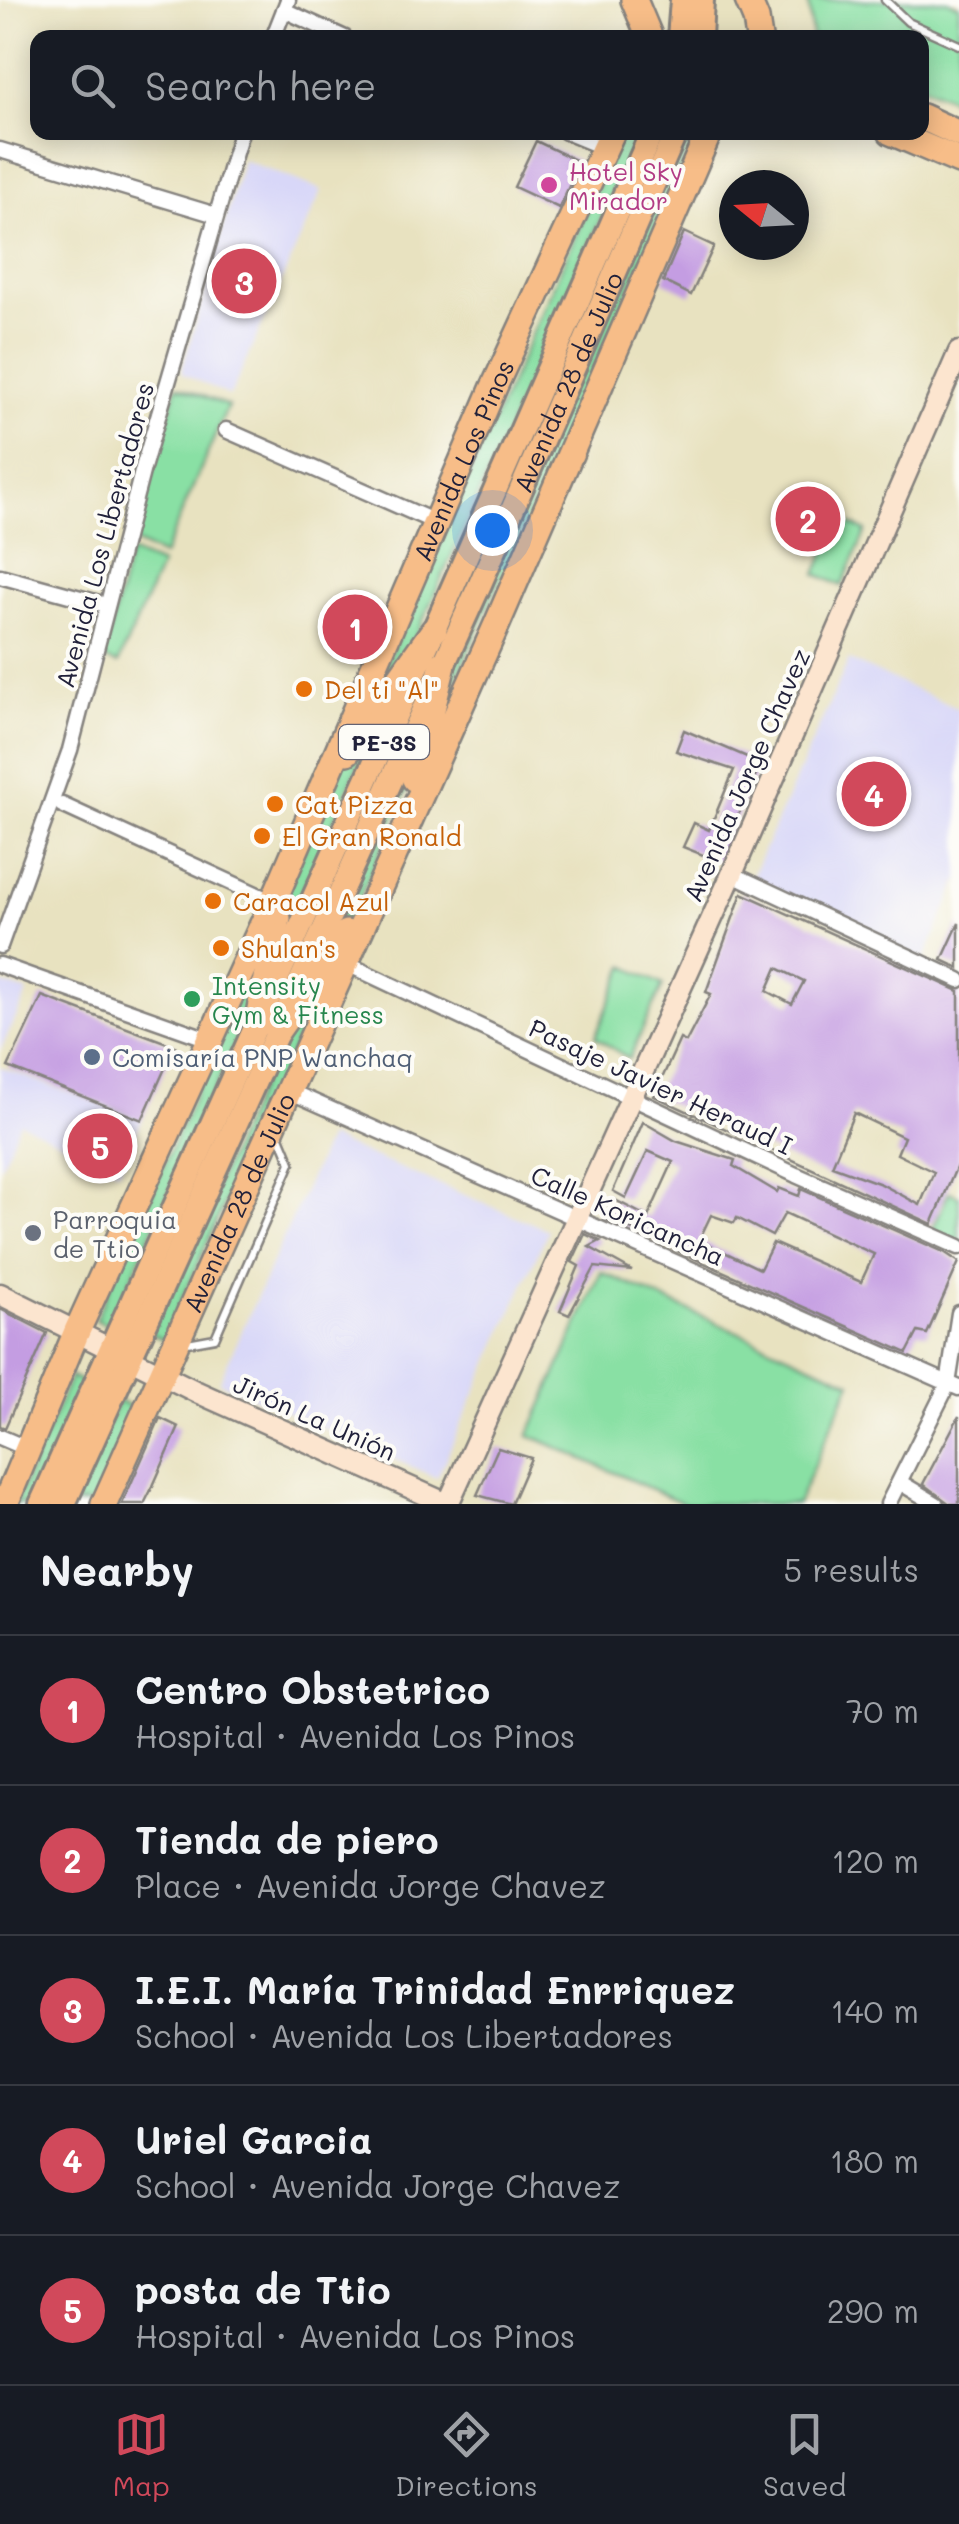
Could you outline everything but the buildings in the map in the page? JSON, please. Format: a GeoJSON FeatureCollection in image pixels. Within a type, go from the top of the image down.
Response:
{"type":"FeatureCollection","features":[{"type":"Feature","properties":{"kind":"highway"},"geometry":{"type":"LineString","coordinates":[[634,0],[647,30]]}},
{"type":"Feature","properties":{"kind":"highway"},"geometry":{"type":"LineString","coordinates":[[748,0],[758,30]]}},
{"type":"Feature","properties":{"kind":"highway"},"geometry":{"type":"LineString","coordinates":[[929,120],[959,134]]}},
{"type":"Feature","properties":{"kind":"highway","name":"Avenida Los Pinos"},"geometry":{"type":"LineString","coordinates":[[5,1504],[77,1332],[273,902],[435,522],[608,140]]}},
{"type":"Feature","properties":{"kind":"highway","name":"Avenida 28 de Julio"},"geometry":{"type":"LineString","coordinates":[[104,1504],[406,828],[706,140]]}},
{"type":"Feature","properties":{"kind":"highway"},"geometry":{"type":"LineString","coordinates":[[910,140],[959,161]]}},
{"type":"Feature","properties":{"kind":"highway"},"geometry":{"type":"LineString","coordinates":[[320,791],[434,630]]}},
{"type":"Feature","properties":{"kind":"highway"},"geometry":{"type":"LineString","coordinates":[[406,828],[443,664]]}},
{"type":"Feature","properties":{"kind":"highway"},"geometry":{"type":"LineString","coordinates":[[267,1028],[274,932],[303,831]]}},
{"type":"Feature","properties":{"kind":"highway"},"geometry":{"type":"LineString","coordinates":[[267,1028],[381,884]]}},
{"type":"Feature","properties":{"kind":"main road"},"geometry":{"type":"LineString","coordinates":[[680,30],[682,0]]}},
{"type":"Feature","properties":{"kind":"main road"},"geometry":{"type":"LineString","coordinates":[[700,30],[702,0]]}},
{"type":"Feature","properties":{"kind":"main road","name":"Avenida 28 de Julio"},"geometry":{"type":"LineString","coordinates":[[267,1028],[434,630],[648,140]]}},
{"type":"Feature","properties":{"kind":"main road","name":"Avenida 28 de Julio"},"geometry":{"type":"LineString","coordinates":[[41,1504],[120,1353],[267,1028],[443,664],[672,140]]}},
{"type":"Feature","properties":{"kind":"main road","name":"Avenida 28 de Julio"},"geometry":{"type":"LineString","coordinates":[[64,1504],[120,1353]]}},
{"type":"Feature","properties":{"kind":"street"},"geometry":{"type":"LineString","coordinates":[[276,30],[286,5],[331,30]]}},
{"type":"Feature","properties":{"kind":"street","name":"Avenida Los Libertadores"},"geometry":{"type":"LineString","coordinates":[[0,946],[70,750],[106,605],[239,140]]}},
{"type":"Feature","properties":{"kind":"street"},"geometry":{"type":"LineString","coordinates":[[0,150],[216,215]]}},
{"type":"Feature","properties":{"kind":"street","name":"Avenida Jorge Chavez"},"geometry":{"type":"LineString","coordinates":[[448,1504],[732,874],[959,352]]}},
{"type":"Feature","properties":{"kind":"street"},"geometry":{"type":"LineString","coordinates":[[226,430],[435,522]]}},
{"type":"Feature","properties":{"kind":"street"},"geometry":{"type":"LineString","coordinates":[[0,576],[106,605]]}},
{"type":"Feature","properties":{"kind":"street"},"geometry":{"type":"LineString","coordinates":[[62,806],[273,902]]}},
{"type":"Feature","properties":{"kind":"street"},"geometry":{"type":"LineString","coordinates":[[732,874],[959,980]]}},
{"type":"Feature","properties":{"kind":"street","name":"Pasaje Javier Heraud I"},"geometry":{"type":"LineString","coordinates":[[346,963],[796,1175],[959,1247]]}},
{"type":"Feature","properties":{"kind":"street"},"geometry":{"type":"LineString","coordinates":[[0,965],[211,1040]]}},
{"type":"Feature","properties":{"kind":"street","name":"Calle Koricancha"},"geometry":{"type":"LineString","coordinates":[[288,1091],[954,1386]]}},
{"type":"Feature","properties":{"kind":"street","name":"Jirón La Unión"},"geometry":{"type":"LineString","coordinates":[[0,1294],[163,1375],[448,1504]]}},
{"type":"Feature","properties":{"kind":"street"},"geometry":{"type":"LineString","coordinates":[[888,1504],[954,1386],[959,1313]]}},
{"type":"Feature","properties":{"kind":"street"},"geometry":{"type":"LineString","coordinates":[[0,1437],[28,1449]]}},
{"type":"Feature","properties":{"kind":"street"},"geometry":{"type":"LineString","coordinates":[[902,1483],[936,1504]]}},
{"type":"Feature","properties":{"kind":"lane"},"geometry":{"type":"LineString","coordinates":[[885,0],[908,22],[925,30]]}},
{"type":"Feature","properties":{"kind":"lane"},"geometry":{"type":"LineString","coordinates":[[929,32],[959,46]]}},
{"type":"Feature","properties":{"kind":"shaded area"},"geometry":{"type":"Polygon","coordinates":[[[243,160],[322,190],[230,396],[181,373],[243,160]]]}},
{"type":"Feature","properties":{"kind":"shaded area"},"geometry":{"type":"Polygon","coordinates":[[[849,660],[959,709],[959,879],[924,960],[750,881],[849,660]]]}},
{"type":"Feature","properties":{"kind":"shaded area"},"geometry":{"type":"Polygon","coordinates":[[[0,983],[28,992],[0,1051],[0,983]]]}},
{"type":"Feature","properties":{"kind":"shaded area"},"geometry":{"type":"Polygon","coordinates":[[[0,1067],[142,1120],[119,1171],[20,1122],[0,1168],[0,1067]]]}},
{"type":"Feature","properties":{"kind":"shaded area"},"geometry":{"type":"Polygon","coordinates":[[[328,1138],[548,1230],[437,1478],[219,1382],[328,1138]]]}},
{"type":"Feature","properties":{"kind":"green space"},"geometry":{"type":"Polygon","coordinates":[[[808,0],[947,0],[959,5],[959,102],[929,89],[929,30],[811,30],[808,0]]]}},
{"type":"Feature","properties":{"kind":"green space"},"geometry":{"type":"Polygon","coordinates":[[[618,140],[636,140],[110,1326],[95,1320],[618,140]]]}},
{"type":"Feature","properties":{"kind":"green space"},"geometry":{"type":"Polygon","coordinates":[[[681,140],[695,140],[164,1340],[150,1333],[681,140]]]}},
{"type":"Feature","properties":{"kind":"green space"},"geometry":{"type":"Polygon","coordinates":[[[177,386],[228,406],[163,556],[132,541],[177,386]]]}},
{"type":"Feature","properties":{"kind":"green space"},"geometry":{"type":"Polygon","coordinates":[[[839,519],[866,531],[842,586],[816,574],[839,519]]]}},
{"type":"Feature","properties":{"kind":"green space"},"geometry":{"type":"Polygon","coordinates":[[[130,552],[161,565],[118,664],[103,659],[130,552]]]}},
{"type":"Feature","properties":{"kind":"green space"},"geometry":{"type":"Polygon","coordinates":[[[625,966],[663,985],[629,1059],[595,1037],[625,966]]]}},
{"type":"Feature","properties":{"kind":"green space"},"geometry":{"type":"Polygon","coordinates":[[[949,1192],[959,1196],[959,1243],[932,1231],[949,1192]]]}},
{"type":"Feature","properties":{"kind":"green space"},"geometry":{"type":"Polygon","coordinates":[[[601,1272],[851,1382],[797,1504],[685,1504],[529,1435],[601,1272]]]}},
{"type":"Feature","properties":{"kind":"green space"},"geometry":{"type":"Polygon","coordinates":[[[71,1376],[84,1382],[30,1504],[15,1504],[71,1376]]]}},
{"type":"Feature","properties":{"kind":"green space"},"geometry":{"type":"Polygon","coordinates":[[[118,1401],[135,1409],[93,1504],[72,1504],[118,1401]]]}},
{"type":"Feature","properties":{"kind":"place","name":"Hotel Sky Mirador"},"geometry":{"type":"Point","coordinates":[549,185]}},
{"type":"Feature","properties":{"kind":"place","name":"I.E.I. María Trinidad Enrriquez"},"geometry":{"type":"Point","coordinates":[244,281]}},
{"type":"Feature","properties":{"kind":"place","name":"Tienda de piero"},"geometry":{"type":"Point","coordinates":[808,519]}},
{"type":"Feature","properties":{"kind":"place","name":"Centro Obstetrico"},"geometry":{"type":"Point","coordinates":[355,627]}},
{"type":"Feature","properties":{"kind":"place","name":"Del ti \"Al\""},"geometry":{"type":"Point","coordinates":[304,689]}},
{"type":"Feature","properties":{"kind":"place","name":"Uriel Garcia"},"geometry":{"type":"Point","coordinates":[874,794]}},
{"type":"Feature","properties":{"kind":"place","name":"Cat Pizza"},"geometry":{"type":"Point","coordinates":[275,804]}},
{"type":"Feature","properties":{"kind":"place","name":"El Gran Ronald"},"geometry":{"type":"Point","coordinates":[262,836]}},
{"type":"Feature","properties":{"kind":"place","name":"Caracol Azul"},"geometry":{"type":"Point","coordinates":[213,901]}},
{"type":"Feature","properties":{"kind":"place","name":"Shulan's"},"geometry":{"type":"Point","coordinates":[221,948]}},
{"type":"Feature","properties":{"kind":"place","name":"Intensity Gym & Fitness"},"geometry":{"type":"Point","coordinates":[192,999]}},
{"type":"Feature","properties":{"kind":"place","name":"Comisaría PNP Wanchaq"},"geometry":{"type":"Point","coordinates":[92,1057]}},
{"type":"Feature","properties":{"kind":"place","name":"posta de Ttio"},"geometry":{"type":"Point","coordinates":[100,1146]}},
{"type":"Feature","properties":{"kind":"place","name":"Parroquia de Ttio"},"geometry":{"type":"Point","coordinates":[33,1233]}}]}
